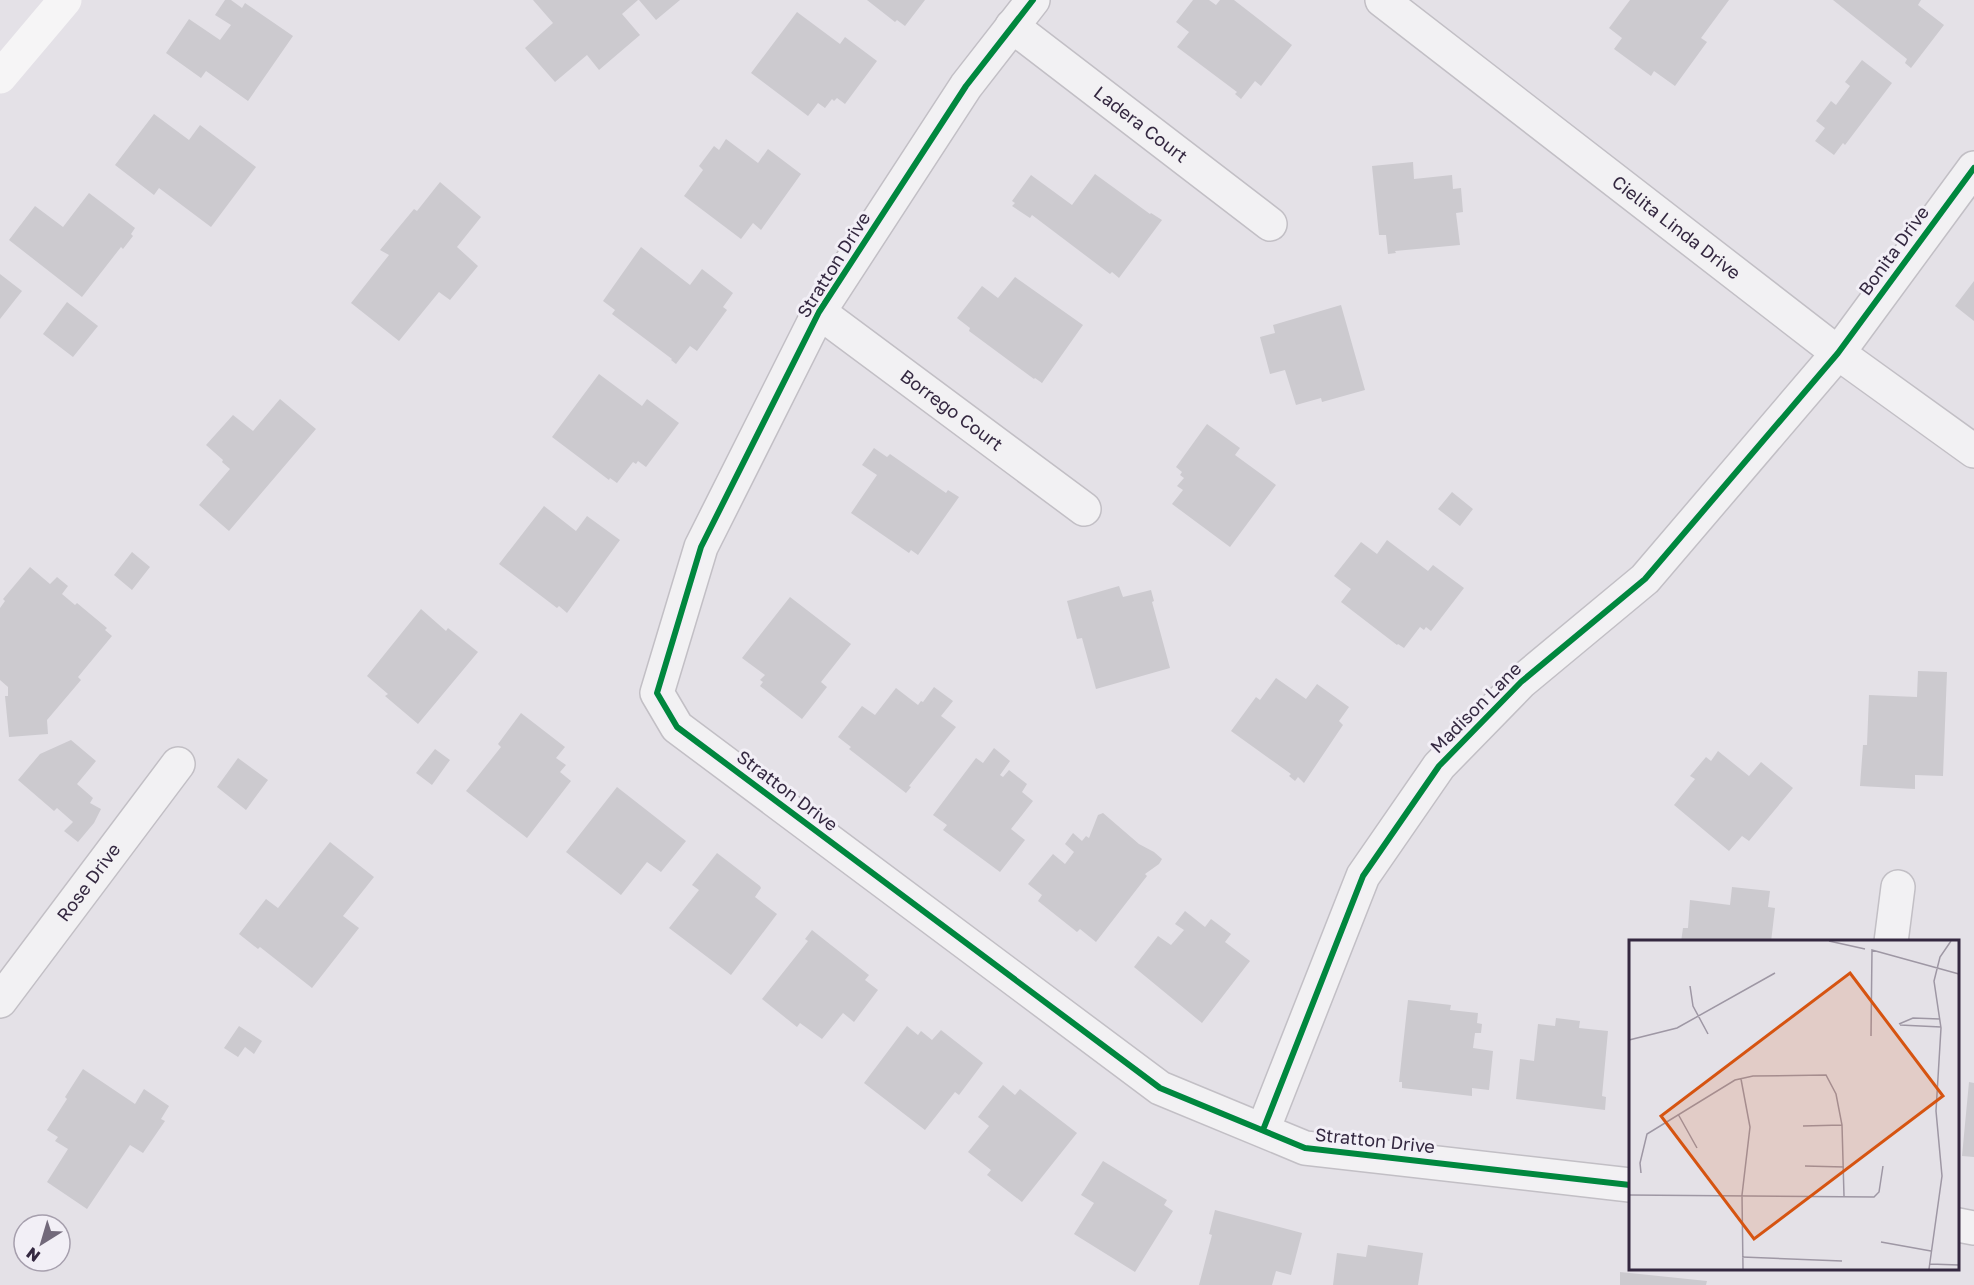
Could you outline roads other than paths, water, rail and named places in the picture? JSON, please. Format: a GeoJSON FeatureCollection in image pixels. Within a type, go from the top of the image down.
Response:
{"type":"FeatureCollection","features":[{"type":"Feature","properties":{"kind":"street"},"geometry":{"type":"LineString","coordinates":[[0,76],[65,0]]}},
{"type":"Feature","properties":{"kind":"street","name":"Stratton Drive"},"geometry":{"type":"LineString","coordinates":[[1033,0],[966,86],[819,312],[701,547],[657,693],[677,727],[1160,1088],[1305,1148],[1629,1185]]}},
{"type":"Feature","properties":{"kind":"street","name":"Cielita Linda Drive"},"geometry":{"type":"LineString","coordinates":[[1382,0],[1838,353],[1974,451]]}},
{"type":"Feature","properties":{"kind":"street","name":"Ladera Court"},"geometry":{"type":"LineString","coordinates":[[1012,26],[1270,224]]}},
{"type":"Feature","properties":{"kind":"street","name":"Bonita Drive"},"geometry":{"type":"LineString","coordinates":[[1838,353],[1974,168]]}},
{"type":"Feature","properties":{"kind":"street","name":"Borrego Court"},"geometry":{"type":"LineString","coordinates":[[819,312],[1084,509]]}},
{"type":"Feature","properties":{"kind":"street","name":"Madison Lane"},"geometry":{"type":"LineString","coordinates":[[1263,1130],[1363,876],[1439,766],[1521,681],[1645,579],[1838,353]]}},
{"type":"Feature","properties":{"kind":"street","name":"Rose Drive"},"geometry":{"type":"LineString","coordinates":[[0,1001],[178,764]]}},
{"type":"Feature","properties":{"kind":"street"},"geometry":{"type":"LineString","coordinates":[[1891,940],[1898,887]]}},
{"type":"Feature","properties":{"kind":"street"},"geometry":{"type":"LineString","coordinates":[[1959,1225],[1974,1228]]}}]}
